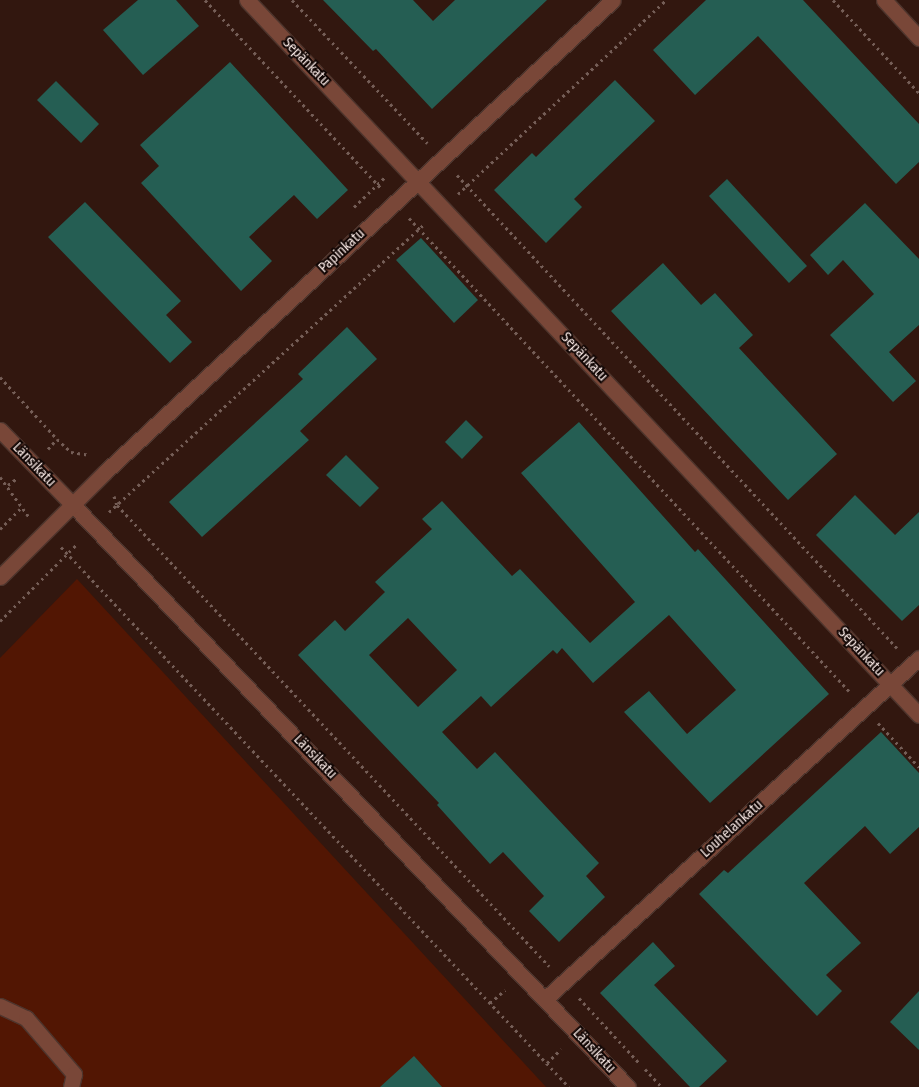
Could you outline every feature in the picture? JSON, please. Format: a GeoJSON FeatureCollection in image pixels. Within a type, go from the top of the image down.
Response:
{"type":"FeatureCollection","features":[{"type":"Feature","properties":{"kind":"street","name":"Sepänkatu"},"geometry":{"type":"LineString","coordinates":[[247,0],[919,715]]}},
{"type":"Feature","properties":{"kind":"street","name":"Papinkatu"},"geometry":{"type":"LineString","coordinates":[[0,577],[73,505],[441,158],[613,0]]}},
{"type":"Feature","properties":{"kind":"street"},"geometry":{"type":"LineString","coordinates":[[884,0],[919,38]]}},
{"type":"Feature","properties":{"kind":"street","name":"Länsikatu"},"geometry":{"type":"LineString","coordinates":[[0,430],[94,526],[628,1087]]}},
{"type":"Feature","properties":{"kind":"street","name":"Louhelankatu"},"geometry":{"type":"LineString","coordinates":[[545,999],[919,658]]}},
{"type":"Feature","properties":{"kind":"street"},"geometry":{"type":"LineString","coordinates":[[0,1006],[26,1018],[74,1074],[71,1087]]}},
{"type":"Feature","properties":{"kind":"path"},"geometry":{"type":"LineString","coordinates":[[205,0],[919,767]]}},
{"type":"Feature","properties":{"kind":"path"},"geometry":{"type":"LineString","coordinates":[[292,0],[467,185],[902,653]]}},
{"type":"Feature","properties":{"kind":"path"},"geometry":{"type":"LineString","coordinates":[[0,621],[94,526],[420,229],[666,0]]}},
{"type":"Feature","properties":{"kind":"path"},"geometry":{"type":"LineString","coordinates":[[833,0],[919,93]]}},
{"type":"Feature","properties":{"kind":"path"},"geometry":{"type":"LineString","coordinates":[[0,377],[57,439]]}},
{"type":"Feature","properties":{"kind":"path"},"geometry":{"type":"LineString","coordinates":[[117,505],[662,1087]]}},
{"type":"Feature","properties":{"kind":"path"},"geometry":{"type":"LineString","coordinates":[[0,529],[21,508]]}},
{"type":"Feature","properties":{"kind":"path"},"geometry":{"type":"LineString","coordinates":[[68,553],[569,1087]]}},
{"type":"Feature","properties":{"kind":"shaded area"},"geometry":{"type":"Polygon","coordinates":[[[77,579],[546,1087],[0,1087],[0,658],[77,579]]]}},
{"type":"Feature","properties":{"kind":"building"},"geometry":{"type":"Polygon","coordinates":[[[138,0],[176,0],[199,26],[143,75],[103,30],[138,0]]]}},
{"type":"Feature","properties":{"kind":"building"},"geometry":{"type":"Polygon","coordinates":[[[323,0],[413,0],[433,21],[455,0],[547,0],[432,109],[376,49],[373,51],[323,0]]]}},
{"type":"Feature","properties":{"kind":"building"},"geometry":{"type":"Polygon","coordinates":[[[706,0],[803,0],[919,124],[919,162],[896,184],[758,36],[695,95],[653,50],[706,0]]]}},
{"type":"Feature","properties":{"kind":"building"},"geometry":{"type":"Polygon","coordinates":[[[230,62],[348,190],[317,219],[294,195],[249,237],[272,261],[241,291],[141,183],[159,166],[140,145],[230,62]]]}},
{"type":"Feature","properties":{"kind":"building"},"geometry":{"type":"Polygon","coordinates":[[[615,80],[655,121],[574,199],[582,207],[546,243],[494,190],[532,153],[536,157],[615,80]]]}},
{"type":"Feature","properties":{"kind":"building"},"geometry":{"type":"Polygon","coordinates":[[[56,81],[99,124],[81,143],[37,100],[56,81]]]}},
{"type":"Feature","properties":{"kind":"building"},"geometry":{"type":"Polygon","coordinates":[[[727,179],[807,266],[789,283],[709,196],[727,179]]]}},
{"type":"Feature","properties":{"kind":"building"},"geometry":{"type":"Polygon","coordinates":[[[85,202],[181,301],[166,315],[192,342],[170,363],[48,237],[85,202]]]}},
{"type":"Feature","properties":{"kind":"building"},"geometry":{"type":"Polygon","coordinates":[[[865,203],[919,259],[919,325],[889,352],[916,381],[893,402],[830,335],[874,294],[843,260],[828,275],[810,255],[865,203]]]}},
{"type":"Feature","properties":{"kind":"building"},"geometry":{"type":"Polygon","coordinates":[[[421,238],[478,300],[454,323],[396,260],[421,238]]]}},
{"type":"Feature","properties":{"kind":"building"},"geometry":{"type":"Polygon","coordinates":[[[663,263],[701,305],[715,293],[753,335],[739,348],[837,454],[788,500],[611,311],[663,263]]]}},
{"type":"Feature","properties":{"kind":"building"},"geometry":{"type":"Polygon","coordinates":[[[347,327],[377,359],[300,431],[309,440],[202,537],[169,502],[303,379],[298,374],[347,327]]]}},
{"type":"Feature","properties":{"kind":"building"},"geometry":{"type":"Polygon","coordinates":[[[466,420],[483,437],[462,459],[445,442],[466,420]]]}},
{"type":"Feature","properties":{"kind":"building"},"geometry":{"type":"Polygon","coordinates":[[[579,422],[695,552],[698,549],[829,694],[710,803],[624,712],[649,691],[687,734],[736,690],[669,615],[593,683],[562,648],[557,654],[553,650],[491,707],[481,696],[442,732],[477,769],[495,752],[599,863],[586,876],[605,897],[559,942],[529,911],[544,896],[503,852],[490,864],[437,805],[439,803],[298,655],[335,620],[345,631],[385,592],[375,582],[432,529],[422,519],[442,501],[512,576],[520,569],[590,643],[635,602],[521,473],[579,422]],[[408,618],[369,655],[418,707],[457,670],[408,618]]]}},
{"type":"Feature","properties":{"kind":"building"},"geometry":{"type":"Polygon","coordinates":[[[346,455],[379,488],[360,507],[326,475],[346,455]]]}},
{"type":"Feature","properties":{"kind":"building"},"geometry":{"type":"Polygon","coordinates":[[[855,495],[895,535],[919,512],[919,605],[902,621],[816,535],[855,495]]]}},
{"type":"Feature","properties":{"kind":"building"},"geometry":{"type":"Polygon","coordinates":[[[881,732],[919,773],[919,827],[890,854],[865,826],[804,883],[861,943],[826,975],[842,991],[817,1016],[699,894],[724,870],[728,873],[881,732]]]}},
{"type":"Feature","properties":{"kind":"building"},"geometry":{"type":"Polygon","coordinates":[[[653,942],[675,966],[654,985],[727,1061],[699,1087],[690,1087],[600,993],[653,942]]]}},
{"type":"Feature","properties":{"kind":"building"},"geometry":{"type":"Polygon","coordinates":[[[919,991],[919,1050],[890,1022],[919,991]]]}},
{"type":"Feature","properties":{"kind":"building"},"geometry":{"type":"Polygon","coordinates":[[[414,1056],[442,1087],[380,1087],[414,1056]]]}}]}
